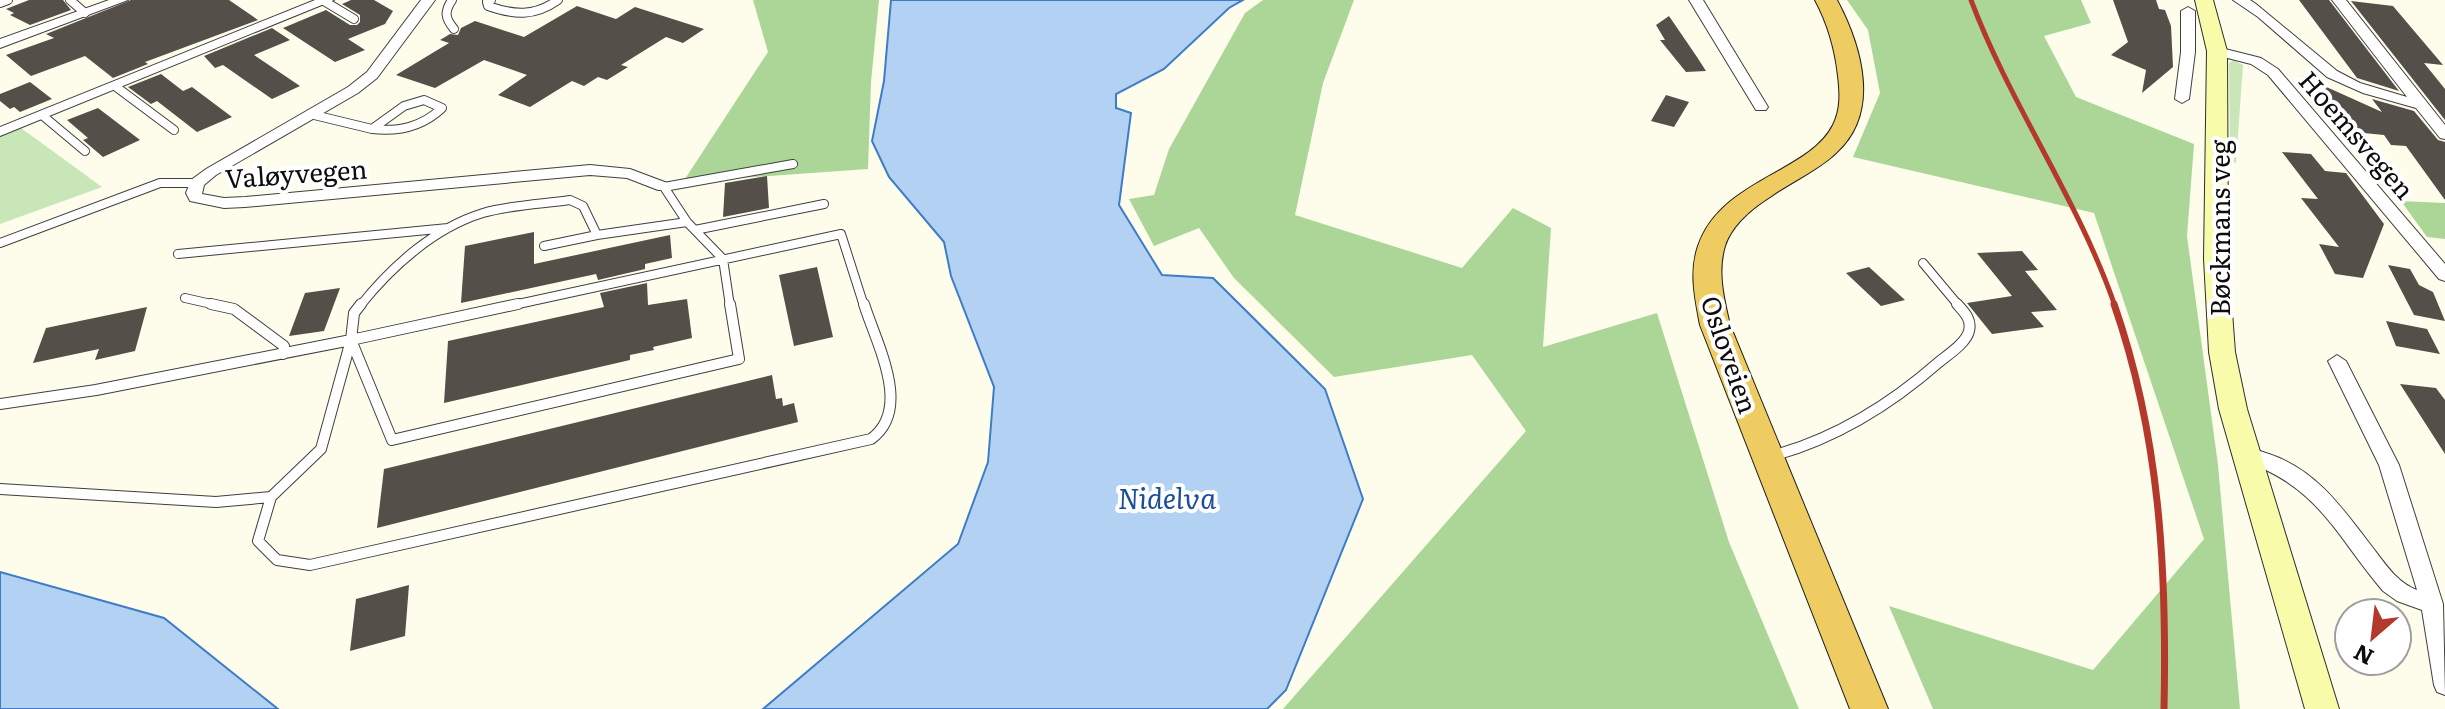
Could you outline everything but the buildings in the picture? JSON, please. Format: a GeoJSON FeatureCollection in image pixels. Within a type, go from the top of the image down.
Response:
{"type":"FeatureCollection","features":[{"type":"Feature","properties":{"kind":"highway","name":"Osloveien"},"geometry":{"type":"LineString","coordinates":[[1826,0],[1848,59],[1852,91],[1848,120],[1836,139],[1823,151],[1750,196],[1732,212],[1718,230],[1706,274],[1715,325],[1869,709]]}},
{"type":"Feature","properties":{"kind":"main road","name":"Bøckmans veg"},"geometry":{"type":"LineString","coordinates":[[2195,7],[2217,51],[2218,323],[2227,382],[2322,709]]}},
{"type":"Feature","properties":{"kind":"street"},"geometry":{"type":"LineString","coordinates":[[0,44],[121,0]]}},
{"type":"Feature","properties":{"kind":"street","name":"Valøyvegen"},"geometry":{"type":"LineString","coordinates":[[428,0],[372,75],[197,183],[196,198],[224,203],[590,170],[630,174],[664,187]]}},
{"type":"Feature","properties":{"kind":"street"},"geometry":{"type":"LineString","coordinates":[[1696,0],[1761,107]]}},
{"type":"Feature","properties":{"kind":"street"},"geometry":{"type":"LineString","coordinates":[[2240,0],[2259,11],[2321,67],[2381,94],[2419,104]]}},
{"type":"Feature","properties":{"kind":"street"},"geometry":{"type":"LineString","coordinates":[[2339,0],[2445,135]]}},
{"type":"Feature","properties":{"kind":"street"},"geometry":{"type":"LineString","coordinates":[[0,132],[325,1]]}},
{"type":"Feature","properties":{"kind":"street"},"geometry":{"type":"LineString","coordinates":[[2182,99],[2195,7]]}},
{"type":"Feature","properties":{"kind":"street","name":"Hoemsvegen"},"geometry":{"type":"LineString","coordinates":[[2217,51],[2256,61],[2273,72],[2445,275]]}},
{"type":"Feature","properties":{"kind":"street"},"geometry":{"type":"LineString","coordinates":[[2337,361],[2389,465],[2432,604],[2445,685]]}},
{"type":"Feature","properties":{"kind":"street"},"geometry":{"type":"LineString","coordinates":[[2246,454],[2281,466],[2313,486],[2391,585],[2405,595],[2432,604]]}},
{"type":"Feature","properties":{"kind":"lane"},"geometry":{"type":"LineString","coordinates":[[0,3],[8,0]]}},
{"type":"Feature","properties":{"kind":"lane"},"geometry":{"type":"LineString","coordinates":[[70,0],[85,13]]}},
{"type":"Feature","properties":{"kind":"lane"},"geometry":{"type":"LineString","coordinates":[[452,0],[446,19],[454,29]]}},
{"type":"Feature","properties":{"kind":"lane"},"geometry":{"type":"LineString","coordinates":[[491,0],[487,2],[488,6],[527,16],[558,0]]}},
{"type":"Feature","properties":{"kind":"lane"},"geometry":{"type":"LineString","coordinates":[[325,1],[354,19]]}},
{"type":"Feature","properties":{"kind":"lane"},"geometry":{"type":"LineString","coordinates":[[115,86],[174,130]]}},
{"type":"Feature","properties":{"kind":"lane"},"geometry":{"type":"LineString","coordinates":[[310,114],[351,128],[385,132],[420,123],[442,108],[436,102],[420,100],[402,106],[370,130]]}},
{"type":"Feature","properties":{"kind":"lane"},"geometry":{"type":"LineString","coordinates":[[42,115],[85,151]]}},
{"type":"Feature","properties":{"kind":"lane"},"geometry":{"type":"LineString","coordinates":[[351,340],[392,440],[739,359],[723,259],[687,222],[664,187],[793,164]]}},
{"type":"Feature","properties":{"kind":"lane"},"geometry":{"type":"LineString","coordinates":[[0,243],[160,183],[197,183]]}},
{"type":"Feature","properties":{"kind":"lane"},"geometry":{"type":"LineString","coordinates":[[0,404],[96,390],[283,354],[351,340],[841,234],[892,392],[894,410],[890,422],[879,436],[851,447],[816,451],[310,565],[277,560],[258,541],[271,497],[321,449],[351,340],[354,313],[387,272],[451,227],[484,213],[570,200],[583,206],[597,235]]}},
{"type":"Feature","properties":{"kind":"lane"},"geometry":{"type":"LineString","coordinates":[[695,230],[824,204]]}},
{"type":"Feature","properties":{"kind":"lane"},"geometry":{"type":"LineString","coordinates":[[544,246],[687,222]]}},
{"type":"Feature","properties":{"kind":"lane"},"geometry":{"type":"LineString","coordinates":[[178,254],[451,227]]}},
{"type":"Feature","properties":{"kind":"lane"},"geometry":{"type":"LineString","coordinates":[[1769,457],[1794,452],[1871,413],[1913,386],[1966,337],[1970,328],[1968,317],[1923,263]]}},
{"type":"Feature","properties":{"kind":"lane"},"geometry":{"type":"LineString","coordinates":[[185,298],[234,309],[284,346],[283,354]]}},
{"type":"Feature","properties":{"kind":"lane"},"geometry":{"type":"LineString","coordinates":[[0,489],[216,502],[271,497]]}},
{"type":"Feature","properties":{"kind":"green space"},"geometry":{"type":"Polygon","coordinates":[[[753,0],[879,0],[871,82],[868,169],[683,182],[768,52],[753,0]]]}},
{"type":"Feature","properties":{"kind":"green space"},"geometry":{"type":"Polygon","coordinates":[[[1263,0],[1354,0],[1323,83],[1295,215],[1462,268],[1513,208],[1551,228],[1543,347],[1657,313],[1729,542],[1799,709],[1283,709],[1526,431],[1472,355],[1334,377],[1234,278],[1199,228],[1154,246],[1129,199],[1154,195],[1169,149],[1245,13],[1263,0]]]}},
{"type":"Feature","properties":{"kind":"green space"},"geometry":{"type":"Polygon","coordinates":[[[1847,0],[2081,0],[2091,23],[2044,36],[2076,97],[2194,144],[2187,236],[2218,465],[2240,709],[1933,709],[1889,606],[2093,670],[2204,539],[2094,213],[1853,157],[1880,93],[1868,30],[1847,0]]]}},
{"type":"Feature","properties":{"kind":"green space"},"geometry":{"type":"Polygon","coordinates":[[[2233,60],[2243,65],[2236,163],[2230,161],[2229,63],[2233,60]]]}},
{"type":"Feature","properties":{"kind":"green space"},"geometry":{"type":"Polygon","coordinates":[[[21,128],[102,187],[0,224],[0,136],[21,128]]]}},
{"type":"Feature","properties":{"kind":"green space"},"geometry":{"type":"Polygon","coordinates":[[[2401,201],[2445,203],[2445,239],[2427,237],[2401,201]]]}},
{"type":"Feature","properties":{"kind":"water","name":"Nidelva"},"geometry":{"type":"Polygon","coordinates":[[[891,0],[1243,0],[1229,8],[1164,69],[1116,94],[1116,108],[1131,113],[1119,205],[1162,275],[1213,278],[1325,389],[1363,499],[1286,690],[1267,709],[763,709],[958,544],[988,462],[994,387],[951,276],[944,242],[889,177],[872,141],[884,81],[891,0]]]}},
{"type":"Feature","properties":{"kind":"water"},"geometry":{"type":"Polygon","coordinates":[[[0,572],[164,618],[278,709],[0,709],[0,572]]]}},
{"type":"Feature","properties":{"kind":"railway"},"geometry":{"type":"LineString","coordinates":[[1971,0],[2005,77],[2083,228],[2115,306]]}},
{"type":"Feature","properties":{"kind":"railway"},"geometry":{"type":"LineString","coordinates":[[2114,304],[2142,403],[2151,454],[2162,555],[2164,709]]}}]}
